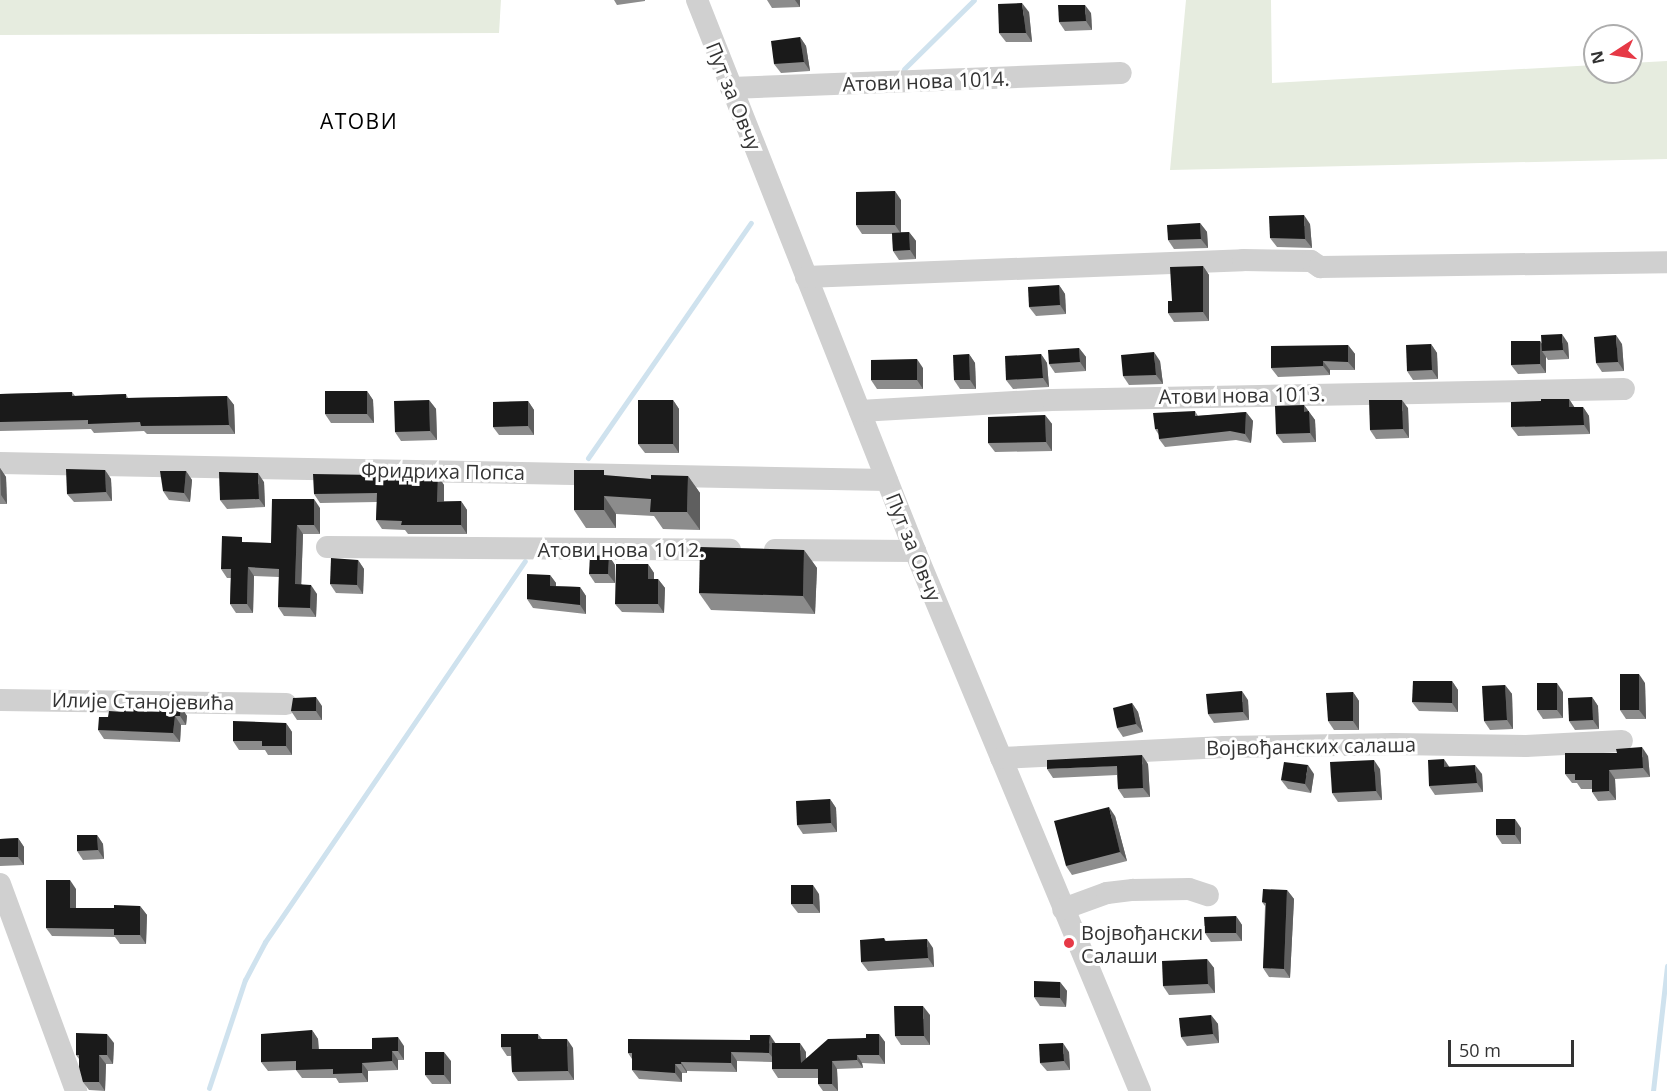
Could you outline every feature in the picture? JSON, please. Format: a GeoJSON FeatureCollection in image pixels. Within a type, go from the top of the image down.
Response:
{"type":"FeatureCollection","features":[{"type":"Feature","properties":{"kind":"street","name":"Пут за Овчу"},"geometry":{"type":"LineString","coordinates":[[697,0],[915,551],[1140,1091]]}},
{"type":"Feature","properties":{"kind":"street","name":"Атови нова 1014."},"geometry":{"type":"LineString","coordinates":[[731,88],[1121,74]]}},
{"type":"Feature","properties":{"kind":"street"},"geometry":{"type":"LineString","coordinates":[[806,277],[1243,260],[1311,261],[1320,267],[1667,262]]}},
{"type":"Feature","properties":{"kind":"street","name":"Атови нова 1013."},"geometry":{"type":"LineString","coordinates":[[861,411],[1052,400],[1624,388]]}},
{"type":"Feature","properties":{"kind":"street","name":"Фридриха Попса"},"geometry":{"type":"LineString","coordinates":[[0,463],[887,480]]}},
{"type":"Feature","properties":{"kind":"street","name":"Атови нова 1012."},"geometry":{"type":"LineString","coordinates":[[327,547],[915,551]]}},
{"type":"Feature","properties":{"kind":"street","name":"Илије Станојевића"},"geometry":{"type":"LineString","coordinates":[[0,700],[286,705]]}},
{"type":"Feature","properties":{"kind":"street","name":"Војвођанских салаша"},"geometry":{"type":"LineString","coordinates":[[1001,758],[1212,748],[1394,744],[1526,746],[1622,741]]}},
{"type":"Feature","properties":{"kind":"street"},"geometry":{"type":"LineString","coordinates":[[0,884],[76,1091]]}},
{"type":"Feature","properties":{"kind":"street"},"geometry":{"type":"LineString","coordinates":[[1064,909],[1107,893],[1132,890],[1189,889],[1208,895]]}},
{"type":"Feature","properties":{"kind":"shaded area"},"geometry":{"type":"Polygon","coordinates":[[[0,0],[501,0],[499,33],[0,35],[0,0]]]}},
{"type":"Feature","properties":{"kind":"shaded area"},"geometry":{"type":"Polygon","coordinates":[[[1186,0],[1271,0],[1272,83],[1583,66],[1583,84],[1643,84],[1643,62],[1667,61],[1667,159],[1170,170],[1186,0]]]}},
{"type":"Feature","properties":{"kind":"building"},"geometry":{"type":"Polygon","coordinates":[[[1022,3],[1026,33],[999,33],[998,4],[1022,3]]]}},
{"type":"Feature","properties":{"kind":"building"},"geometry":{"type":"Polygon","coordinates":[[[1058,5],[1085,5],[1086,21],[1059,22],[1058,5]]]}},
{"type":"Feature","properties":{"kind":"building"},"geometry":{"type":"Polygon","coordinates":[[[800,37],[804,62],[774,64],[771,41],[800,37]]]}},
{"type":"Feature","properties":{"kind":"building"},"geometry":{"type":"Polygon","coordinates":[[[895,191],[895,225],[856,225],[856,192],[895,191]]]}},
{"type":"Feature","properties":{"kind":"building"},"geometry":{"type":"Polygon","coordinates":[[[1304,215],[1305,239],[1270,238],[1269,216],[1304,215]]]}},
{"type":"Feature","properties":{"kind":"building"},"geometry":{"type":"Polygon","coordinates":[[[1200,223],[1201,239],[1168,240],[1167,225],[1200,223]]]}},
{"type":"Feature","properties":{"kind":"building"},"geometry":{"type":"Polygon","coordinates":[[[909,232],[910,250],[893,251],[892,233],[909,232]]]}},
{"type":"Feature","properties":{"kind":"building"},"geometry":{"type":"Polygon","coordinates":[[[1203,266],[1203,312],[1168,313],[1168,301],[1172,301],[1170,267],[1203,266]]]}},
{"type":"Feature","properties":{"kind":"building"},"geometry":{"type":"Polygon","coordinates":[[[1059,285],[1060,305],[1029,307],[1028,287],[1059,285]]]}},
{"type":"Feature","properties":{"kind":"building"},"geometry":{"type":"Polygon","coordinates":[[[1562,334],[1563,350],[1542,351],[1541,335],[1562,334]]]}},
{"type":"Feature","properties":{"kind":"building"},"geometry":{"type":"Polygon","coordinates":[[[1616,335],[1618,362],[1596,363],[1594,337],[1616,335]]]}},
{"type":"Feature","properties":{"kind":"building"},"geometry":{"type":"Polygon","coordinates":[[[1511,341],[1540,341],[1540,364],[1511,365],[1511,341]]]}},
{"type":"Feature","properties":{"kind":"building"},"geometry":{"type":"Polygon","coordinates":[[[1431,344],[1432,370],[1407,371],[1406,345],[1431,344]]]}},
{"type":"Feature","properties":{"kind":"building"},"geometry":{"type":"Polygon","coordinates":[[[1348,345],[1348,362],[1323,361],[1323,366],[1271,368],[1271,346],[1348,345]]]}},
{"type":"Feature","properties":{"kind":"building"},"geometry":{"type":"Polygon","coordinates":[[[1079,348],[1080,362],[1049,364],[1048,350],[1079,348]]]}},
{"type":"Feature","properties":{"kind":"building"},"geometry":{"type":"Polygon","coordinates":[[[1154,352],[1156,375],[1123,376],[1121,355],[1154,352]]]}},
{"type":"Feature","properties":{"kind":"building"},"geometry":{"type":"Polygon","coordinates":[[[969,354],[970,380],[954,380],[953,355],[969,354]]]}},
{"type":"Feature","properties":{"kind":"building"},"geometry":{"type":"Polygon","coordinates":[[[1041,354],[1043,378],[1006,380],[1005,356],[1041,354]]]}},
{"type":"Feature","properties":{"kind":"building"},"geometry":{"type":"Polygon","coordinates":[[[917,359],[917,380],[871,380],[871,360],[917,359]]]}},
{"type":"Feature","properties":{"kind":"building"},"geometry":{"type":"Polygon","coordinates":[[[325,391],[367,391],[367,414],[325,414],[325,391]]]}},
{"type":"Feature","properties":{"kind":"building"},"geometry":{"type":"Polygon","coordinates":[[[72,392],[72,396],[126,394],[126,398],[227,396],[229,425],[141,426],[140,422],[88,424],[88,420],[0,422],[0,394],[72,392]]]}},
{"type":"Feature","properties":{"kind":"building"},"geometry":{"type":"Polygon","coordinates":[[[1541,399],[1569,399],[1569,407],[1583,407],[1584,425],[1511,427],[1511,402],[1541,401],[1541,399]]]}},
{"type":"Feature","properties":{"kind":"building"},"geometry":{"type":"Polygon","coordinates":[[[429,400],[430,431],[395,432],[394,401],[429,400]]]}},
{"type":"Feature","properties":{"kind":"building"},"geometry":{"type":"Polygon","coordinates":[[[638,400],[673,400],[673,444],[638,444],[638,400]]]}},
{"type":"Feature","properties":{"kind":"building"},"geometry":{"type":"Polygon","coordinates":[[[1369,400],[1402,400],[1403,429],[1370,430],[1369,400]]]}},
{"type":"Feature","properties":{"kind":"building"},"geometry":{"type":"Polygon","coordinates":[[[528,401],[528,426],[493,427],[493,402],[528,401]]]}},
{"type":"Feature","properties":{"kind":"building"},"geometry":{"type":"Polygon","coordinates":[[[1304,405],[1304,412],[1309,411],[1310,433],[1276,434],[1275,406],[1304,405]]]}},
{"type":"Feature","properties":{"kind":"building"},"geometry":{"type":"Polygon","coordinates":[[[1195,411],[1195,416],[1246,412],[1245,434],[1230,431],[1159,439],[1153,413],[1195,411]]]}},
{"type":"Feature","properties":{"kind":"building"},"geometry":{"type":"Polygon","coordinates":[[[1045,415],[1046,442],[988,443],[988,417],[1045,415]]]}},
{"type":"Feature","properties":{"kind":"building"},"geometry":{"type":"Polygon","coordinates":[[[66,469],[105,470],[106,492],[67,494],[66,469]]]}},
{"type":"Feature","properties":{"kind":"building"},"geometry":{"type":"Polygon","coordinates":[[[574,470],[604,470],[604,475],[651,479],[651,475],[688,476],[687,512],[650,512],[651,499],[604,496],[604,510],[574,510],[574,470]]]}},
{"type":"Feature","properties":{"kind":"building"},"geometry":{"type":"Polygon","coordinates":[[[160,471],[186,471],[184,493],[163,491],[160,471]]]}},
{"type":"Feature","properties":{"kind":"building"},"geometry":{"type":"Polygon","coordinates":[[[219,472],[258,473],[259,499],[220,500],[219,472]]]}},
{"type":"Feature","properties":{"kind":"building"},"geometry":{"type":"Polygon","coordinates":[[[313,474],[438,476],[437,502],[461,501],[461,525],[401,525],[402,521],[376,520],[377,493],[314,494],[313,474]]]}},
{"type":"Feature","properties":{"kind":"building"},"geometry":{"type":"Polygon","coordinates":[[[272,499],[314,499],[314,525],[297,525],[295,584],[311,585],[310,608],[278,607],[279,569],[248,567],[247,604],[230,604],[231,569],[221,569],[222,536],[242,537],[242,542],[271,543],[272,499]]]}},
{"type":"Feature","properties":{"kind":"building"},"geometry":{"type":"Polygon","coordinates":[[[700,547],[804,550],[803,596],[699,593],[700,547]]]}},
{"type":"Feature","properties":{"kind":"building"},"geometry":{"type":"Polygon","coordinates":[[[590,555],[609,556],[608,574],[589,574],[590,555]]]}},
{"type":"Feature","properties":{"kind":"building"},"geometry":{"type":"Polygon","coordinates":[[[331,558],[358,560],[357,585],[330,584],[331,558]]]}},
{"type":"Feature","properties":{"kind":"building"},"geometry":{"type":"Polygon","coordinates":[[[616,564],[648,564],[648,579],[658,579],[658,604],[615,604],[616,564]]]}},
{"type":"Feature","properties":{"kind":"building"},"geometry":{"type":"Polygon","coordinates":[[[527,574],[550,575],[550,586],[580,587],[580,605],[527,599],[527,574]]]}},
{"type":"Feature","properties":{"kind":"building"},"geometry":{"type":"Polygon","coordinates":[[[1620,674],[1639,674],[1639,710],[1620,710],[1620,674]]]}},
{"type":"Feature","properties":{"kind":"building"},"geometry":{"type":"Polygon","coordinates":[[[1413,681],[1452,681],[1452,703],[1412,702],[1413,681]]]}},
{"type":"Feature","properties":{"kind":"building"},"geometry":{"type":"Polygon","coordinates":[[[1537,683],[1557,683],[1557,710],[1537,710],[1537,683]]]}},
{"type":"Feature","properties":{"kind":"building"},"geometry":{"type":"Polygon","coordinates":[[[1505,685],[1507,720],[1484,721],[1482,686],[1505,685]]]}},
{"type":"Feature","properties":{"kind":"building"},"geometry":{"type":"Polygon","coordinates":[[[1242,691],[1243,712],[1208,714],[1206,694],[1242,691]]]}},
{"type":"Feature","properties":{"kind":"building"},"geometry":{"type":"Polygon","coordinates":[[[1353,692],[1353,721],[1328,721],[1326,693],[1353,692]]]}},
{"type":"Feature","properties":{"kind":"building"},"geometry":{"type":"Polygon","coordinates":[[[316,697],[316,711],[291,711],[293,698],[316,697]]]}},
{"type":"Feature","properties":{"kind":"building"},"geometry":{"type":"Polygon","coordinates":[[[1592,697],[1593,720],[1569,721],[1568,698],[1592,697]]]}},
{"type":"Feature","properties":{"kind":"building"},"geometry":{"type":"Polygon","coordinates":[[[1132,703],[1136,724],[1117,728],[1113,708],[1132,703]]]}},
{"type":"Feature","properties":{"kind":"building"},"geometry":{"type":"Polygon","coordinates":[[[125,706],[181,707],[180,716],[175,716],[173,733],[98,730],[99,717],[108,717],[109,711],[124,712],[125,706]]]}},
{"type":"Feature","properties":{"kind":"building"},"geometry":{"type":"Polygon","coordinates":[[[233,721],[286,723],[286,746],[262,746],[262,741],[233,741],[233,721]]]}},
{"type":"Feature","properties":{"kind":"building"},"geometry":{"type":"Polygon","coordinates":[[[1642,747],[1643,768],[1609,770],[1609,791],[1592,792],[1592,780],[1575,780],[1575,774],[1565,774],[1565,753],[1617,753],[1616,749],[1642,747]]]}},
{"type":"Feature","properties":{"kind":"building"},"geometry":{"type":"Polygon","coordinates":[[[1142,755],[1143,788],[1118,789],[1117,766],[1047,769],[1047,760],[1142,755]]]}},
{"type":"Feature","properties":{"kind":"building"},"geometry":{"type":"Polygon","coordinates":[[[1444,759],[1444,767],[1475,765],[1477,783],[1429,786],[1428,760],[1444,759]]]}},
{"type":"Feature","properties":{"kind":"building"},"geometry":{"type":"Polygon","coordinates":[[[1374,760],[1376,791],[1332,793],[1330,762],[1374,760]]]}},
{"type":"Feature","properties":{"kind":"building"},"geometry":{"type":"Polygon","coordinates":[[[1284,762],[1308,765],[1305,784],[1281,780],[1284,762]]]}},
{"type":"Feature","properties":{"kind":"building"},"geometry":{"type":"Polygon","coordinates":[[[830,799],[831,823],[797,825],[796,801],[830,799]]]}},
{"type":"Feature","properties":{"kind":"building"},"geometry":{"type":"Polygon","coordinates":[[[1109,807],[1120,852],[1066,866],[1054,821],[1109,807]]]}},
{"type":"Feature","properties":{"kind":"building"},"geometry":{"type":"Polygon","coordinates":[[[1496,819],[1515,819],[1515,835],[1496,835],[1496,819]]]}},
{"type":"Feature","properties":{"kind":"building"},"geometry":{"type":"Polygon","coordinates":[[[77,835],[97,835],[98,850],[77,851],[77,835]]]}},
{"type":"Feature","properties":{"kind":"building"},"geometry":{"type":"Polygon","coordinates":[[[18,838],[18,857],[0,857],[0,839],[18,838]]]}},
{"type":"Feature","properties":{"kind":"building"},"geometry":{"type":"Polygon","coordinates":[[[46,880],[70,880],[70,908],[140,906],[140,935],[114,935],[114,929],[46,928],[46,880]]]}},
{"type":"Feature","properties":{"kind":"building"},"geometry":{"type":"Polygon","coordinates":[[[791,885],[813,885],[813,904],[791,904],[791,885]]]}},
{"type":"Feature","properties":{"kind":"building"},"geometry":{"type":"Polygon","coordinates":[[[1263,889],[1287,890],[1284,969],[1263,968],[1266,903],[1262,902],[1263,889]]]}},
{"type":"Feature","properties":{"kind":"building"},"geometry":{"type":"Polygon","coordinates":[[[1236,916],[1236,933],[1205,933],[1204,917],[1236,916]]]}},
{"type":"Feature","properties":{"kind":"building"},"geometry":{"type":"Polygon","coordinates":[[[884,938],[885,941],[927,939],[928,958],[861,962],[860,940],[884,938]]]}},
{"type":"Feature","properties":{"kind":"building"},"geometry":{"type":"Polygon","coordinates":[[[1207,959],[1208,984],[1163,986],[1162,961],[1207,959]]]}},
{"type":"Feature","properties":{"kind":"building"},"geometry":{"type":"Polygon","coordinates":[[[1034,981],[1060,982],[1060,998],[1034,997],[1034,981]]]}},
{"type":"Feature","properties":{"kind":"building"},"geometry":{"type":"Polygon","coordinates":[[[894,1006],[923,1006],[924,1036],[895,1036],[894,1006]]]}},
{"type":"Feature","properties":{"kind":"building"},"geometry":{"type":"Polygon","coordinates":[[[1211,1015],[1213,1034],[1181,1037],[1179,1018],[1211,1015]]]}},
{"type":"Feature","properties":{"kind":"building"},"geometry":{"type":"Polygon","coordinates":[[[312,1030],[312,1049],[372,1049],[372,1038],[398,1037],[398,1051],[392,1051],[392,1061],[362,1063],[362,1073],[333,1074],[333,1069],[296,1070],[296,1061],[261,1062],[261,1034],[312,1030]]]}},
{"type":"Feature","properties":{"kind":"building"},"geometry":{"type":"Polygon","coordinates":[[[76,1033],[107,1034],[107,1055],[99,1055],[99,1082],[83,1082],[79,1055],[76,1055],[76,1033]]]}},
{"type":"Feature","properties":{"kind":"building"},"geometry":{"type":"Polygon","coordinates":[[[501,1034],[538,1034],[538,1039],[567,1039],[568,1071],[512,1072],[511,1047],[501,1047],[501,1034]]]}},
{"type":"Feature","properties":{"kind":"building"},"geometry":{"type":"Polygon","coordinates":[[[866,1034],[879,1034],[879,1055],[857,1055],[857,1060],[832,1061],[832,1084],[818,1084],[818,1069],[772,1069],[772,1043],[800,1043],[801,1063],[828,1039],[866,1038],[866,1034]]]}},
{"type":"Feature","properties":{"kind":"building"},"geometry":{"type":"Polygon","coordinates":[[[750,1035],[770,1035],[769,1053],[731,1052],[731,1063],[681,1062],[681,1064],[675,1064],[675,1073],[632,1070],[632,1053],[628,1053],[628,1039],[750,1040],[750,1035]]]}},
{"type":"Feature","properties":{"kind":"building"},"geometry":{"type":"Polygon","coordinates":[[[1063,1043],[1064,1061],[1040,1063],[1039,1044],[1063,1043]]]}},
{"type":"Feature","properties":{"kind":"building"},"geometry":{"type":"Polygon","coordinates":[[[425,1052],[444,1052],[444,1075],[425,1075],[425,1052]]]}},
{"type":"Feature","properties":{"kind":"waterway"},"geometry":{"type":"LineString","coordinates":[[904,69],[974,0]]}},
{"type":"Feature","properties":{"kind":"waterway"},"geometry":{"type":"LineString","coordinates":[[588,458],[751,223]]}},
{"type":"Feature","properties":{"kind":"waterway"},"geometry":{"type":"LineString","coordinates":[[209,1088],[245,980],[265,942],[525,561]]}},
{"type":"Feature","properties":{"kind":"waterway"},"geometry":{"type":"LineString","coordinates":[[1653,1091],[1667,966]]}},
{"type":"Feature","properties":{"kind":"place","name":"Војвођански Салаши"},"geometry":{"type":"Point","coordinates":[1069,943]}},
{"type":"Feature","properties":{"kind":"district","name":"АТОВИ"},"geometry":{"type":"Point","coordinates":[359,121]}}]}
